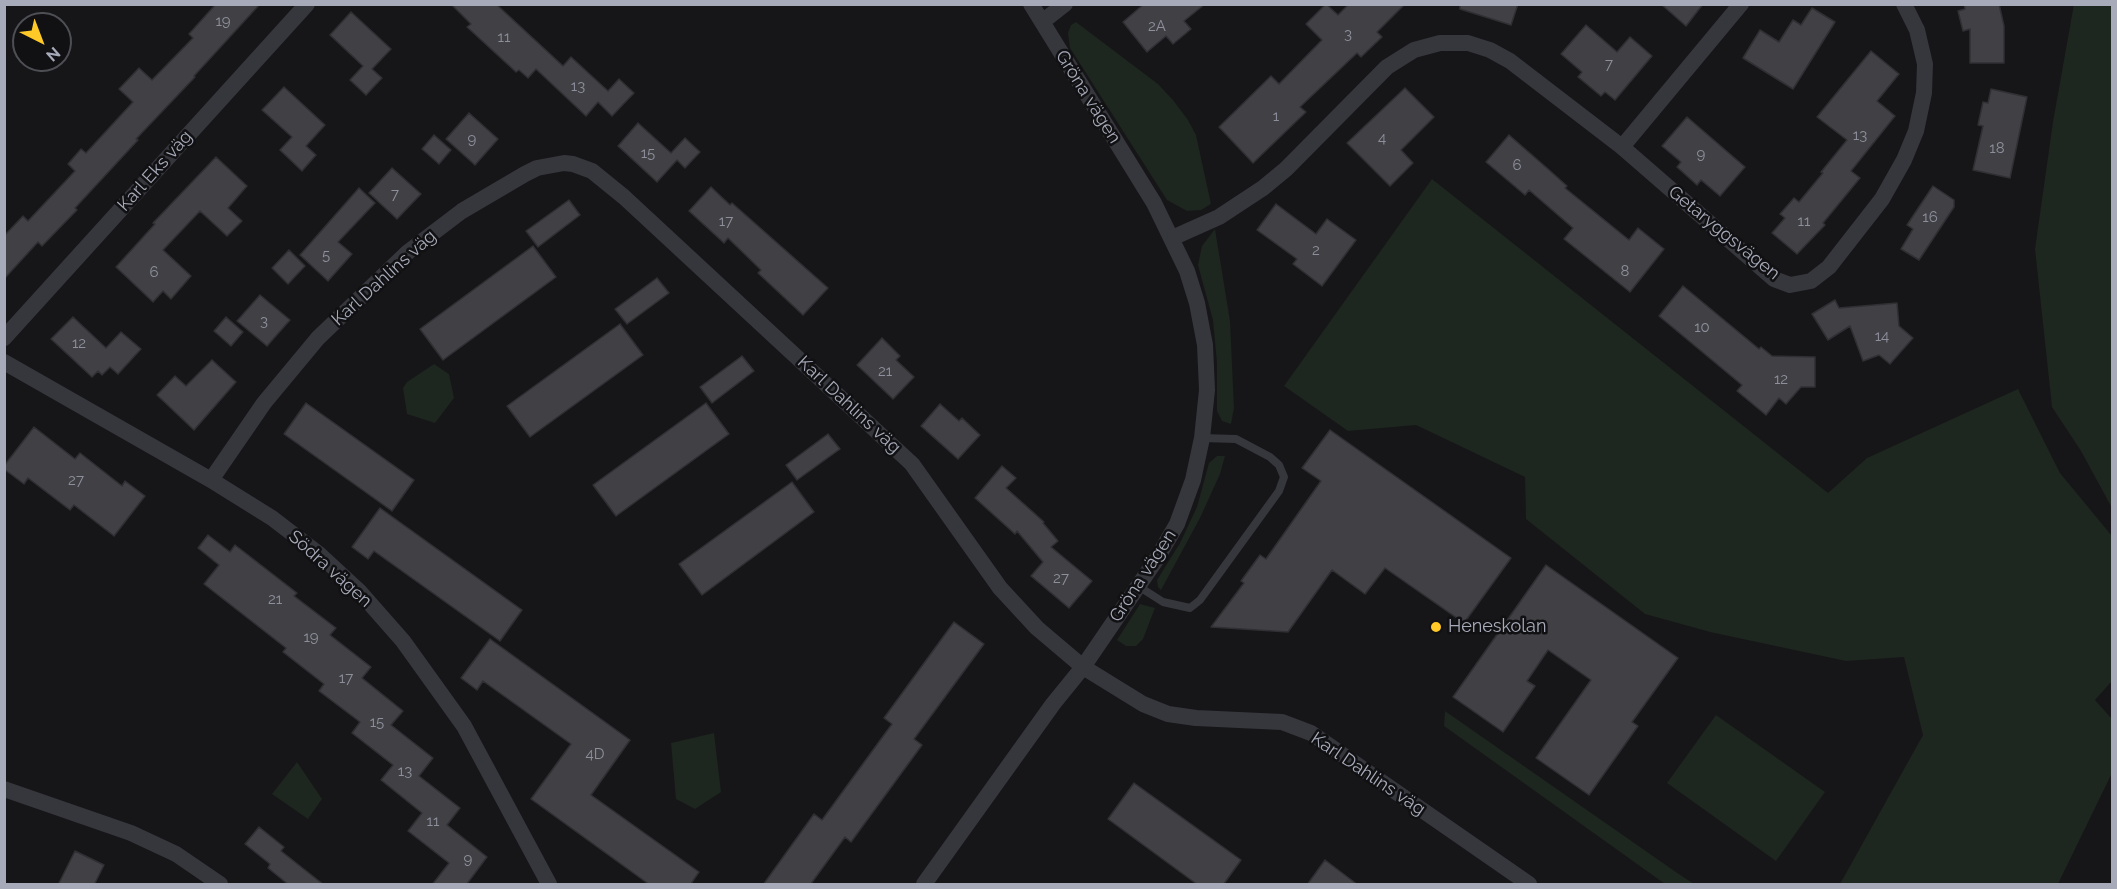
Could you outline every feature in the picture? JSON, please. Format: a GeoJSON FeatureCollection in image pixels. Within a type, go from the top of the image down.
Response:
{"type":"FeatureCollection","features":[{"type":"Feature","properties":{"kind":"street","name":"Karl Eks väg"},"geometry":{"type":"LineString","coordinates":[[4,338],[306,4]]}},
{"type":"Feature","properties":{"kind":"street","name":"Gröna vägen"},"geometry":{"type":"LineString","coordinates":[[924,885],[1053,704],[1083,667],[1156,560],[1176,524],[1193,480],[1202,438],[1207,390],[1205,345],[1197,303],[1190,282],[1172,238],[1154,203],[1031,4]]}},
{"type":"Feature","properties":{"kind":"street"},"geometry":{"type":"LineString","coordinates":[[1042,22],[1065,4]]}},
{"type":"Feature","properties":{"kind":"street"},"geometry":{"type":"LineString","coordinates":[[1622,147],[1741,4]]}},
{"type":"Feature","properties":{"kind":"street","name":"Getaryggsvägen"},"geometry":{"type":"LineString","coordinates":[[1172,238],[1219,217],[1263,188],[1286,169],[1388,67],[1414,50],[1440,43],[1468,43],[1490,50],[1510,61],[1622,147],[1774,279],[1790,285],[1810,281],[1829,267],[1882,199],[1904,160],[1916,131],[1924,93],[1925,64],[1917,30],[1904,4]]}},
{"type":"Feature","properties":{"kind":"street","name":"Karl Dahlins väg"},"geometry":{"type":"LineString","coordinates":[[211,480],[264,403],[318,338],[408,252],[462,211],[525,174],[537,168],[564,163],[573,164],[592,171],[624,197],[912,464],[1000,588],[1037,628],[1083,667],[1143,704],[1168,714],[1196,718],[1282,722],[1311,733],[1529,885]]}},
{"type":"Feature","properties":{"kind":"street","name":"Södra vägen"},"geometry":{"type":"LineString","coordinates":[[4,362],[211,480],[272,518],[319,554],[359,591],[403,640],[464,726],[549,885]]}},
{"type":"Feature","properties":{"kind":"street"},"geometry":{"type":"LineString","coordinates":[[4,789],[131,833],[176,854],[220,885]]}},
{"type":"Feature","properties":{"kind":"lane"},"geometry":{"type":"LineString","coordinates":[[1138,586],[1163,602],[1190,608],[1200,600],[1279,491],[1284,477],[1279,465],[1270,457],[1236,439],[1202,438]]}},
{"type":"Feature","properties":{"kind":"shaded area"},"geometry":{"type":"Polygon","coordinates":[[[2074,4],[2112,5],[2112,508],[2081,451],[2052,407],[2035,249],[2053,122],[2074,4]]]}},
{"type":"Feature","properties":{"kind":"shaded area"},"geometry":{"type":"Polygon","coordinates":[[[1076,22],[1158,84],[1188,120],[1196,135],[1211,204],[1201,210],[1187,211],[1167,200],[1070,48],[1068,33],[1071,25],[1076,22]]]}},
{"type":"Feature","properties":{"kind":"shaded area"},"geometry":{"type":"Polygon","coordinates":[[[1432,179],[1828,493],[1867,458],[2018,389],[2060,473],[2112,536],[2112,681],[2095,700],[2112,719],[2112,773],[2058,884],[1840,884],[1923,735],[1904,657],[1846,661],[1710,632],[1645,614],[1526,519],[1525,477],[1416,425],[1348,431],[1284,386],[1432,179]]]}},
{"type":"Feature","properties":{"kind":"shaded area"},"geometry":{"type":"Polygon","coordinates":[[[1215,229],[1230,321],[1234,408],[1231,424],[1222,421],[1217,411],[1217,363],[1213,320],[1198,265],[1202,246],[1215,229]]]}},
{"type":"Feature","properties":{"kind":"shaded area"},"geometry":{"type":"Polygon","coordinates":[[[434,364],[449,374],[454,398],[435,423],[407,414],[403,388],[407,382],[434,364]]]}},
{"type":"Feature","properties":{"kind":"shaded area"},"geometry":{"type":"Polygon","coordinates":[[[1217,456],[1225,456],[1220,474],[1200,518],[1161,590],[1157,580],[1180,543],[1197,507],[1209,463],[1217,456]]]}},
{"type":"Feature","properties":{"kind":"shaded area"},"geometry":{"type":"Polygon","coordinates":[[[1140,604],[1155,608],[1143,639],[1136,646],[1126,646],[1117,640],[1140,604]]]}},
{"type":"Feature","properties":{"kind":"shaded area"},"geometry":{"type":"Polygon","coordinates":[[[1445,711],[1694,884],[1665,884],[1444,726],[1445,711]]]}},
{"type":"Feature","properties":{"kind":"shaded area"},"geometry":{"type":"Polygon","coordinates":[[[1716,715],[1825,792],[1776,861],[1667,783],[1716,715]]]}},
{"type":"Feature","properties":{"kind":"shaded area"},"geometry":{"type":"Polygon","coordinates":[[[714,733],[721,792],[695,809],[676,799],[671,743],[714,733]]]}},
{"type":"Feature","properties":{"kind":"shaded area"},"geometry":{"type":"Polygon","coordinates":[[[297,762],[322,799],[308,819],[272,794],[297,762]]]}},
{"type":"Feature","properties":{"kind":"building"},"geometry":{"type":"Polygon","coordinates":[[[216,4],[260,4],[136,139],[138,140],[75,208],[77,210],[42,246],[38,242],[4,279],[4,236],[23,216],[28,221],[75,171],[68,164],[81,149],[86,153],[133,102],[119,89],[139,68],[152,80],[193,38],[189,34],[216,4]]]}},
{"type":"Feature","properties":{"kind":"building"},"geometry":{"type":"Polygon","coordinates":[[[451,4],[496,4],[563,66],[571,57],[608,91],[619,79],[634,93],[612,116],[598,102],[586,116],[536,69],[528,78],[519,70],[516,72],[467,27],[471,24],[451,4]]]}},
{"type":"Feature","properties":{"kind":"building"},"geometry":{"type":"Polygon","coordinates":[[[1144,4],[1205,4],[1184,21],[1191,29],[1173,44],[1166,36],[1147,52],[1123,22],[1144,4]]]}},
{"type":"Feature","properties":{"kind":"building"},"geometry":{"type":"Polygon","coordinates":[[[1326,4],[1338,15],[1349,4],[1405,4],[1377,32],[1382,37],[1361,57],[1357,53],[1300,107],[1306,112],[1253,163],[1219,127],[1271,76],[1279,84],[1322,40],[1306,24],[1326,4]]]}},
{"type":"Feature","properties":{"kind":"building"},"geometry":{"type":"Polygon","coordinates":[[[1460,4],[1518,4],[1511,25],[1460,9],[1460,4]]]}},
{"type":"Feature","properties":{"kind":"building"},"geometry":{"type":"Polygon","coordinates":[[[1661,4],[1703,4],[1686,26],[1661,4]]]}},
{"type":"Feature","properties":{"kind":"building"},"geometry":{"type":"Polygon","coordinates":[[[1964,4],[1999,4],[2004,26],[2004,63],[1970,63],[1970,29],[1963,31],[1958,11],[1965,9],[1964,4]]]}},
{"type":"Feature","properties":{"kind":"building"},"geometry":{"type":"Polygon","coordinates":[[[1812,8],[1835,22],[1793,89],[1743,58],[1760,30],[1779,42],[1793,20],[1801,25],[1812,8]]]}},
{"type":"Feature","properties":{"kind":"building"},"geometry":{"type":"Polygon","coordinates":[[[351,12],[391,49],[372,69],[382,78],[366,95],[350,80],[363,66],[330,35],[351,12]]]}},
{"type":"Feature","properties":{"kind":"building"},"geometry":{"type":"Polygon","coordinates":[[[1586,25],[1617,52],[1630,37],[1652,56],[1615,100],[1605,92],[1601,96],[1578,77],[1582,72],[1561,54],[1586,25]]]}},
{"type":"Feature","properties":{"kind":"building"},"geometry":{"type":"Polygon","coordinates":[[[1871,51],[1899,74],[1877,101],[1895,116],[1851,171],[1860,178],[1823,223],[1825,225],[1797,254],[1772,233],[1785,218],[1780,214],[1794,198],[1799,202],[1847,140],[1817,117],[1871,51]]]}},
{"type":"Feature","properties":{"kind":"building"},"geometry":{"type":"Polygon","coordinates":[[[284,87],[325,125],[306,146],[316,155],[302,171],[280,150],[292,137],[262,110],[284,87]]]}},
{"type":"Feature","properties":{"kind":"building"},"geometry":{"type":"Polygon","coordinates":[[[1405,88],[1434,117],[1401,150],[1413,163],[1390,186],[1347,143],[1405,88]]]}},
{"type":"Feature","properties":{"kind":"building"},"geometry":{"type":"Polygon","coordinates":[[[1991,89],[2027,97],[2010,178],[1973,170],[1983,126],[1978,125],[1983,102],[1988,103],[1991,89]]]}},
{"type":"Feature","properties":{"kind":"building"},"geometry":{"type":"Polygon","coordinates":[[[469,113],[498,139],[475,165],[446,139],[469,113]]]}},
{"type":"Feature","properties":{"kind":"building"},"geometry":{"type":"Polygon","coordinates":[[[1687,117],[1745,167],[1720,196],[1701,180],[1697,185],[1677,167],[1681,162],[1662,146],[1687,117]]]}},
{"type":"Feature","properties":{"kind":"building"},"geometry":{"type":"Polygon","coordinates":[[[638,123],[671,153],[685,138],[700,152],[685,168],[677,160],[657,182],[618,146],[638,123]]]}},
{"type":"Feature","properties":{"kind":"building"},"geometry":{"type":"Polygon","coordinates":[[[434,135],[451,150],[439,164],[422,149],[434,135]]]}},
{"type":"Feature","properties":{"kind":"building"},"geometry":{"type":"Polygon","coordinates":[[[1509,135],[1567,186],[1565,188],[1629,240],[1638,228],[1664,249],[1630,292],[1564,239],[1573,228],[1529,190],[1525,195],[1486,162],[1509,135]]]}},
{"type":"Feature","properties":{"kind":"building"},"geometry":{"type":"Polygon","coordinates":[[[216,157],[247,186],[228,208],[242,221],[227,236],[200,211],[163,250],[191,276],[171,299],[163,291],[153,302],[116,267],[155,224],[153,223],[216,157]]]}},
{"type":"Feature","properties":{"kind":"building"},"geometry":{"type":"Polygon","coordinates":[[[392,168],[421,194],[397,219],[369,193],[392,168]]]}},
{"type":"Feature","properties":{"kind":"building"},"geometry":{"type":"Polygon","coordinates":[[[1933,186],[1954,200],[1954,207],[1919,260],[1901,249],[1913,229],[1907,225],[1933,186]]]}},
{"type":"Feature","properties":{"kind":"building"},"geometry":{"type":"Polygon","coordinates":[[[711,187],[828,288],[803,315],[758,273],[761,270],[728,238],[724,243],[689,211],[711,187]]]}},
{"type":"Feature","properties":{"kind":"building"},"geometry":{"type":"Polygon","coordinates":[[[359,188],[375,203],[338,242],[352,254],[328,281],[300,255],[359,188]]]}},
{"type":"Feature","properties":{"kind":"building"},"geometry":{"type":"Polygon","coordinates":[[[569,200],[580,215],[538,247],[526,231],[569,200]]]}},
{"type":"Feature","properties":{"kind":"building"},"geometry":{"type":"Polygon","coordinates":[[[1276,204],[1316,234],[1327,219],[1356,240],[1322,286],[1293,264],[1297,259],[1257,230],[1276,204]]]}},
{"type":"Feature","properties":{"kind":"building"},"geometry":{"type":"Polygon","coordinates":[[[533,246],[556,277],[443,360],[420,329],[533,246]]]}},
{"type":"Feature","properties":{"kind":"building"},"geometry":{"type":"Polygon","coordinates":[[[289,250],[305,266],[288,284],[272,268],[289,250]]]}},
{"type":"Feature","properties":{"kind":"building"},"geometry":{"type":"Polygon","coordinates":[[[657,278],[669,293],[627,324],[615,309],[657,278]]]}},
{"type":"Feature","properties":{"kind":"building"},"geometry":{"type":"Polygon","coordinates":[[[1683,286],[1759,349],[1761,347],[1772,356],[1815,357],[1815,387],[1801,387],[1786,404],[1779,398],[1766,415],[1737,391],[1742,385],[1659,316],[1683,286]]]}},
{"type":"Feature","properties":{"kind":"building"},"geometry":{"type":"Polygon","coordinates":[[[260,295],[290,320],[267,346],[237,321],[260,295]]]}},
{"type":"Feature","properties":{"kind":"building"},"geometry":{"type":"Polygon","coordinates":[[[1835,300],[1839,308],[1897,303],[1899,326],[1913,338],[1890,364],[1879,355],[1863,361],[1850,326],[1828,340],[1812,314],[1835,300]]]}},
{"type":"Feature","properties":{"kind":"building"},"geometry":{"type":"Polygon","coordinates":[[[73,317],[106,348],[121,332],[141,349],[118,374],[110,367],[102,375],[98,371],[92,377],[51,339],[73,317]]]}},
{"type":"Feature","properties":{"kind":"building"},"geometry":{"type":"Polygon","coordinates":[[[226,317],[243,332],[231,346],[214,331],[226,317]]]}},
{"type":"Feature","properties":{"kind":"building"},"geometry":{"type":"Polygon","coordinates":[[[620,324],[643,355],[530,437],[507,406],[620,324]]]}},
{"type":"Feature","properties":{"kind":"building"},"geometry":{"type":"Polygon","coordinates":[[[882,338],[900,356],[896,360],[914,377],[893,399],[857,365],[882,338]]]}},
{"type":"Feature","properties":{"kind":"building"},"geometry":{"type":"Polygon","coordinates":[[[742,356],[754,371],[712,403],[700,387],[742,356]]]}},
{"type":"Feature","properties":{"kind":"building"},"geometry":{"type":"Polygon","coordinates":[[[212,360],[236,382],[194,430],[157,395],[175,376],[186,386],[212,360]]]}},
{"type":"Feature","properties":{"kind":"building"},"geometry":{"type":"Polygon","coordinates":[[[306,403],[414,480],[392,511],[284,434],[306,403]]]}},
{"type":"Feature","properties":{"kind":"building"},"geometry":{"type":"Polygon","coordinates":[[[706,403],[729,434],[616,516],[593,485],[706,403]]]}},
{"type":"Feature","properties":{"kind":"building"},"geometry":{"type":"Polygon","coordinates":[[[940,404],[959,421],[962,418],[980,435],[958,459],[921,426],[940,404]]]}},
{"type":"Feature","properties":{"kind":"building"},"geometry":{"type":"Polygon","coordinates":[[[34,427],[75,459],[80,453],[122,486],[125,481],[145,496],[114,536],[74,505],[70,510],[28,478],[24,484],[4,469],[34,427]]]}},
{"type":"Feature","properties":{"kind":"building"},"geometry":{"type":"Polygon","coordinates":[[[1330,430],[1511,558],[1464,623],[1385,568],[1365,594],[1332,570],[1288,632],[1211,627],[1244,583],[1241,581],[1260,555],[1266,559],[1321,481],[1302,468],[1330,430]]]}},
{"type":"Feature","properties":{"kind":"building"},"geometry":{"type":"Polygon","coordinates":[[[828,434],[840,449],[797,480],[786,465],[828,434]]]}},
{"type":"Feature","properties":{"kind":"building"},"geometry":{"type":"Polygon","coordinates":[[[1002,466],[1016,478],[1006,488],[1044,522],[1058,541],[1051,547],[1092,581],[1069,608],[1031,576],[1043,562],[1017,531],[1015,534],[975,498],[1002,466]]]}},
{"type":"Feature","properties":{"kind":"building"},"geometry":{"type":"Polygon","coordinates":[[[792,482],[814,512],[702,595],[679,564],[792,482]]]}},
{"type":"Feature","properties":{"kind":"building"},"geometry":{"type":"Polygon","coordinates":[[[380,508],[522,610],[500,641],[374,551],[368,559],[352,547],[380,508]]]}},
{"type":"Feature","properties":{"kind":"building"},"geometry":{"type":"Polygon","coordinates":[[[208,535],[230,552],[235,545],[297,593],[294,596],[336,628],[330,635],[371,667],[362,678],[403,711],[391,725],[433,758],[419,776],[460,808],[447,825],[487,857],[466,885],[432,885],[449,863],[408,831],[422,813],[381,780],[393,765],[352,733],[360,722],[319,691],[324,684],[283,652],[286,648],[204,584],[219,565],[198,548],[208,535]]]}},
{"type":"Feature","properties":{"kind":"building"},"geometry":{"type":"Polygon","coordinates":[[[1546,565],[1678,658],[1632,722],[1638,726],[1589,795],[1536,758],[1591,680],[1548,650],[1527,681],[1535,686],[1503,732],[1453,697],[1546,565]]]}},
{"type":"Feature","properties":{"kind":"building"},"geometry":{"type":"Polygon","coordinates":[[[954,622],[984,644],[914,739],[922,745],[851,842],[845,837],[810,885],[763,885],[814,814],[822,820],[892,724],[884,718],[954,622]]]}},
{"type":"Feature","properties":{"kind":"building"},"geometry":{"type":"Polygon","coordinates":[[[490,639],[630,740],[591,795],[699,872],[690,885],[650,885],[531,799],[571,744],[483,681],[477,690],[461,678],[490,639]]]}},
{"type":"Feature","properties":{"kind":"building"},"geometry":{"type":"Polygon","coordinates":[[[1134,783],[1241,860],[1223,885],[1198,885],[1108,819],[1134,783]]]}},
{"type":"Feature","properties":{"kind":"building"},"geometry":{"type":"Polygon","coordinates":[[[259,827],[284,847],[281,851],[324,885],[289,885],[268,868],[270,864],[245,844],[259,827]]]}},
{"type":"Feature","properties":{"kind":"building"},"geometry":{"type":"Polygon","coordinates":[[[75,851],[104,865],[94,885],[58,885],[75,851]]]}},
{"type":"Feature","properties":{"kind":"building"},"geometry":{"type":"Polygon","coordinates":[[[1325,860],[1358,885],[1307,885],[1325,860]]]}},
{"type":"Feature","properties":{"kind":"place","name":"Heneskolan"},"geometry":{"type":"Point","coordinates":[1436,627]}}]}
